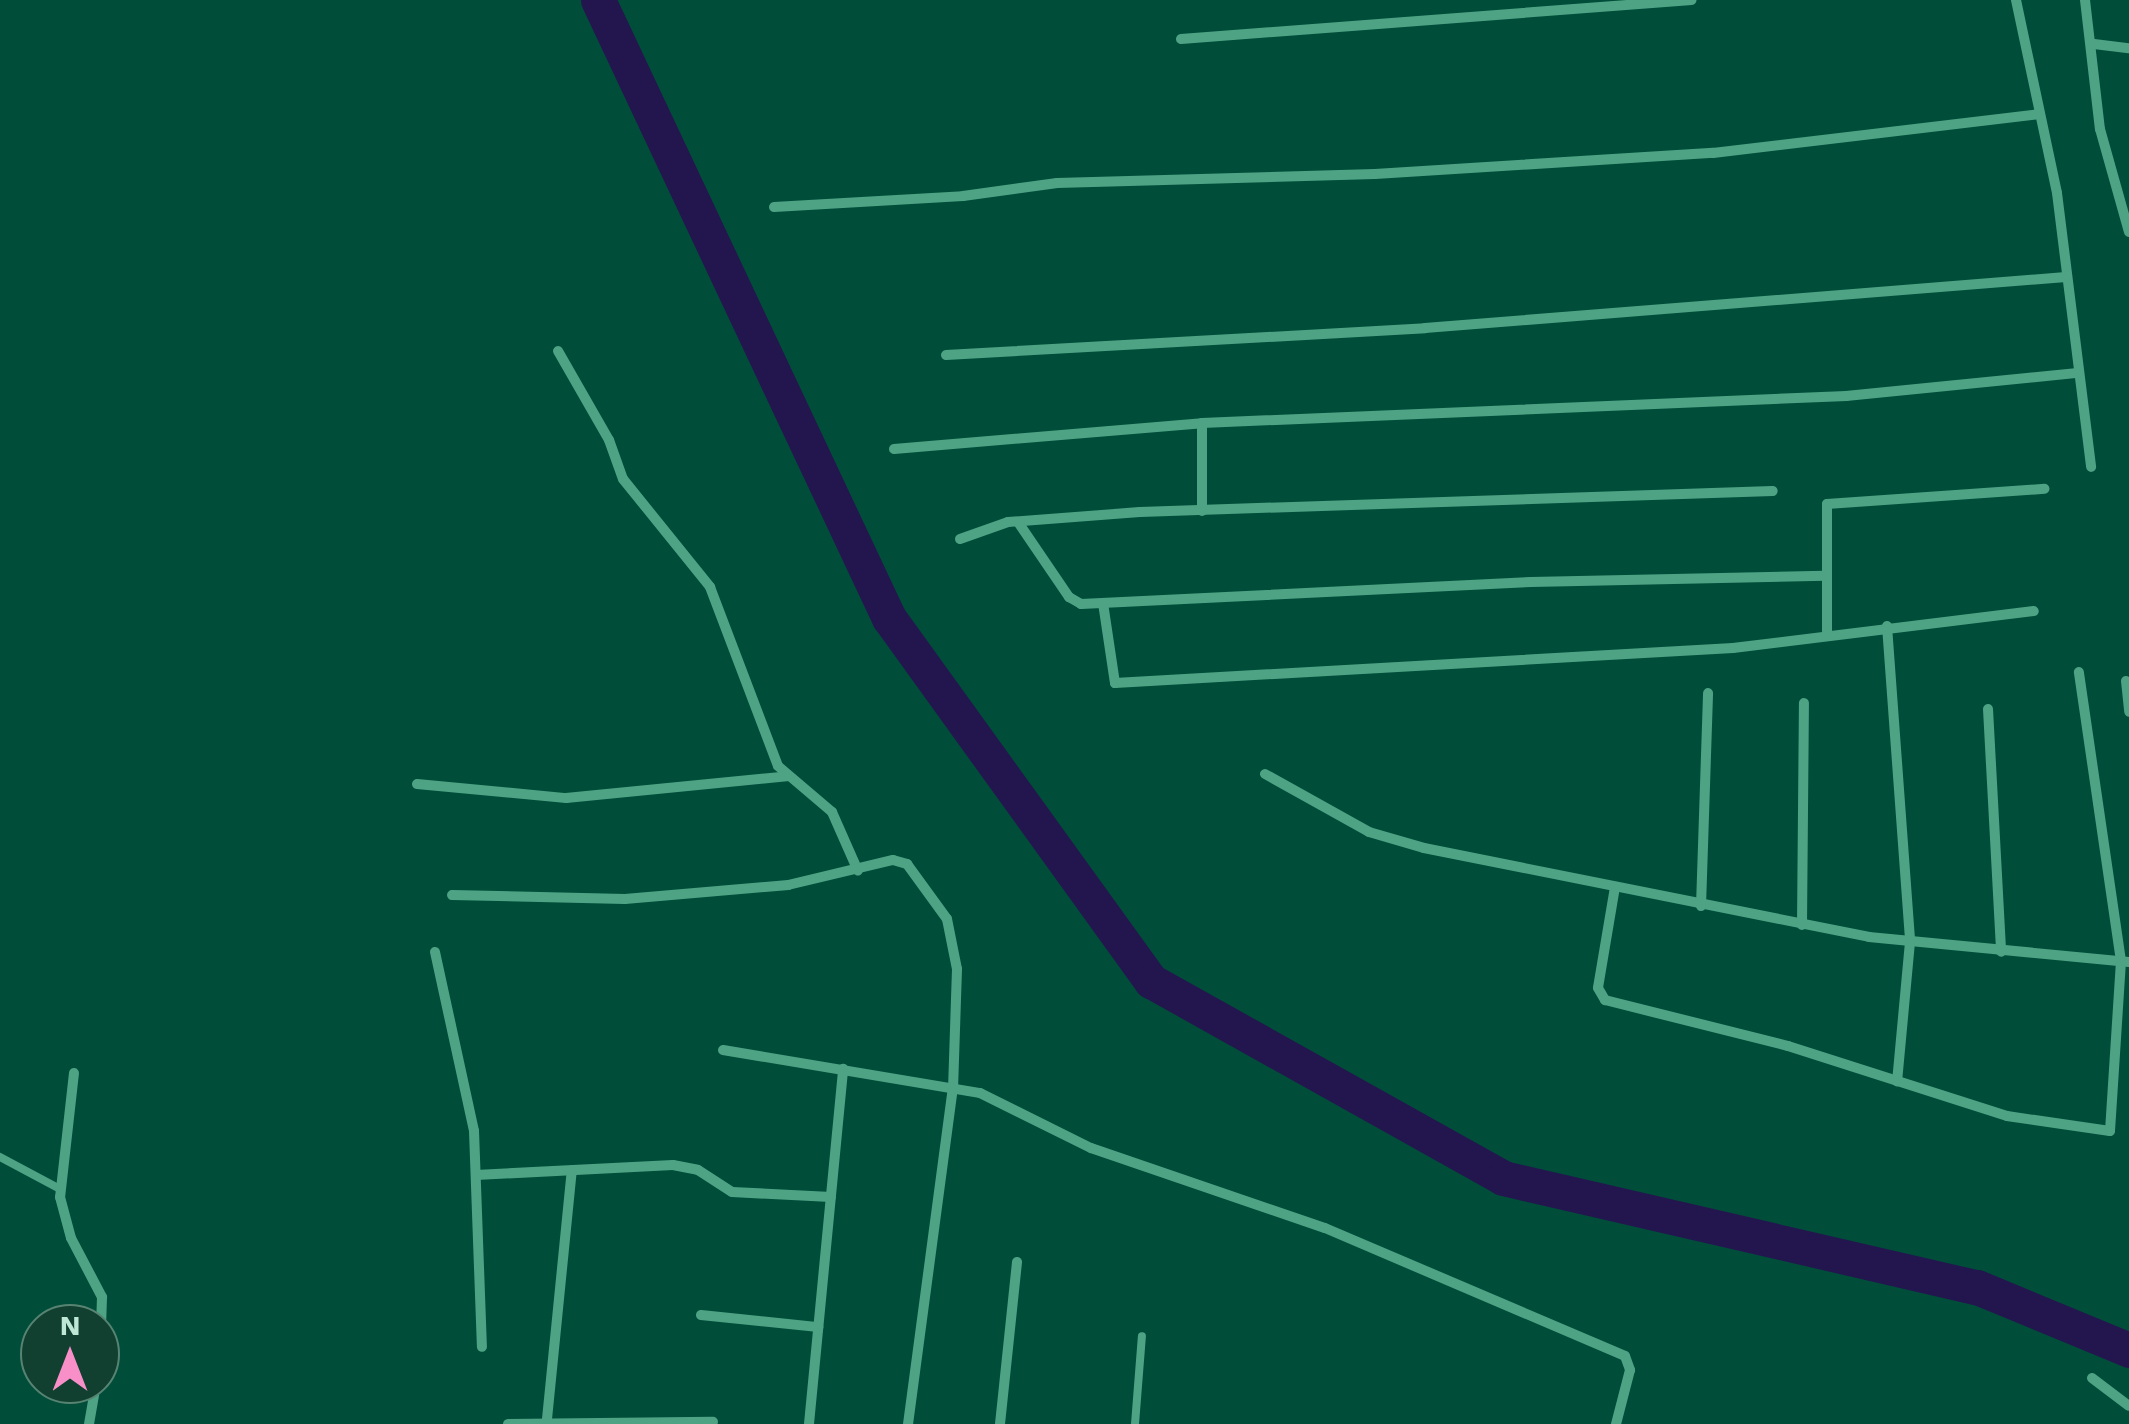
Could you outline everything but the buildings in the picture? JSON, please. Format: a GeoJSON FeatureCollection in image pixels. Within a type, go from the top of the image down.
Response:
{"type":"FeatureCollection","features":[{"type":"Feature","properties":{"kind":"street"},"geometry":{"type":"LineString","coordinates":[[1181,39],[1692,0]]}},
{"type":"Feature","properties":{"kind":"street"},"geometry":{"type":"LineString","coordinates":[[2016,0],[2066,276],[2091,466]]}},
{"type":"Feature","properties":{"kind":"street"},"geometry":{"type":"LineString","coordinates":[[2085,0],[2094,44],[2100,130],[2129,231]]}},
{"type":"Feature","properties":{"kind":"street"},"geometry":{"type":"LineString","coordinates":[[2094,44],[2129,48]]}},
{"type":"Feature","properties":{"kind":"street"},"geometry":{"type":"LineString","coordinates":[[774,207],[963,196],[1057,182],[1375,174],[1713,153],[2038,114]]}},
{"type":"Feature","properties":{"kind":"street"},"geometry":{"type":"LineString","coordinates":[[946,354],[1425,328],[2066,276]]}},
{"type":"Feature","properties":{"kind":"street"},"geometry":{"type":"LineString","coordinates":[[558,350],[610,440],[623,479],[710,587],[776,760],[832,812],[858,872]]}},
{"type":"Feature","properties":{"kind":"street"},"geometry":{"type":"LineString","coordinates":[[894,448],[1202,423],[1846,396],[2078,373]]}},
{"type":"Feature","properties":{"kind":"street"},"geometry":{"type":"LineString","coordinates":[[1202,423],[1202,511]]}},
{"type":"Feature","properties":{"kind":"street"},"geometry":{"type":"LineString","coordinates":[[1828,631],[1827,504],[2044,489]]}},
{"type":"Feature","properties":{"kind":"street"},"geometry":{"type":"LineString","coordinates":[[960,538],[1018,522],[1202,511],[1774,491]]}},
{"type":"Feature","properties":{"kind":"street"},"geometry":{"type":"LineString","coordinates":[[1018,522],[1072,601],[1104,603],[1531,582],[1825,576]]}},
{"type":"Feature","properties":{"kind":"street"},"geometry":{"type":"LineString","coordinates":[[1104,603],[1115,683],[1715,649],[1828,631],[2034,611]]}},
{"type":"Feature","properties":{"kind":"street"},"geometry":{"type":"LineString","coordinates":[[1888,626],[1910,942],[1897,1081]]}},
{"type":"Feature","properties":{"kind":"street"},"geometry":{"type":"LineString","coordinates":[[1615,887],[1601,998],[2007,1116],[2110,1131],[2125,962],[2079,672]]}},
{"type":"Feature","properties":{"kind":"street"},"geometry":{"type":"LineString","coordinates":[[2126,682],[2129,712]]}},
{"type":"Feature","properties":{"kind":"street"},"geometry":{"type":"LineString","coordinates":[[1701,906],[1708,693]]}},
{"type":"Feature","properties":{"kind":"street"},"geometry":{"type":"LineString","coordinates":[[1802,925],[1804,703]]}},
{"type":"Feature","properties":{"kind":"street"},"geometry":{"type":"LineString","coordinates":[[1988,709],[2002,952]]}},
{"type":"Feature","properties":{"kind":"street"},"geometry":{"type":"LineString","coordinates":[[1265,774],[1395,841],[1802,925],[1910,942],[2125,962]]}},
{"type":"Feature","properties":{"kind":"street"},"geometry":{"type":"LineString","coordinates":[[417,784],[582,798],[789,776]]}},
{"type":"Feature","properties":{"kind":"street"},"geometry":{"type":"LineString","coordinates":[[452,895],[625,899],[788,885],[903,862],[947,919],[956,969],[953,1086],[908,1424]]}},
{"type":"Feature","properties":{"kind":"street"},"geometry":{"type":"LineString","coordinates":[[435,952],[469,1099],[476,1175],[482,1347]]}},
{"type":"Feature","properties":{"kind":"street"},"geometry":{"type":"LineString","coordinates":[[723,1050],[953,1086],[1002,1099],[1090,1148],[1324,1228],[1618,1352],[1630,1370],[1616,1424]]}},
{"type":"Feature","properties":{"kind":"street"},"geometry":{"type":"LineString","coordinates":[[809,1424],[844,1069]]}},
{"type":"Feature","properties":{"kind":"street"},"geometry":{"type":"LineString","coordinates":[[74,1073],[60,1189],[71,1238],[102,1297],[102,1304]]}},
{"type":"Feature","properties":{"kind":"street"},"geometry":{"type":"LineString","coordinates":[[476,1175],[688,1166],[732,1192],[831,1196]]}},
{"type":"Feature","properties":{"kind":"street"},"geometry":{"type":"LineString","coordinates":[[547,1419],[572,1170]]}},
{"type":"Feature","properties":{"kind":"street"},"geometry":{"type":"LineString","coordinates":[[1000,1424],[1017,1262]]}},
{"type":"Feature","properties":{"kind":"street"},"geometry":{"type":"LineString","coordinates":[[701,1315],[818,1327]]}},
{"type":"Feature","properties":{"kind":"street"},"geometry":{"type":"LineString","coordinates":[[2092,1378],[2129,1406]]}},
{"type":"Feature","properties":{"kind":"street"},"geometry":{"type":"LineString","coordinates":[[508,1424],[547,1419],[713,1422]]}},
{"type":"Feature","properties":{"kind":"lane"},"geometry":{"type":"LineString","coordinates":[[0,1156],[60,1189]]}},
{"type":"Feature","properties":{"kind":"lane"},"geometry":{"type":"LineString","coordinates":[[1135,1424],[1142,1336]]}},
{"type":"Feature","properties":{"kind":"waterway"},"geometry":{"type":"LineString","coordinates":[[598,0],[889,618],[1151,981],[1503,1178],[1977,1287],[2129,1350]]}}]}
